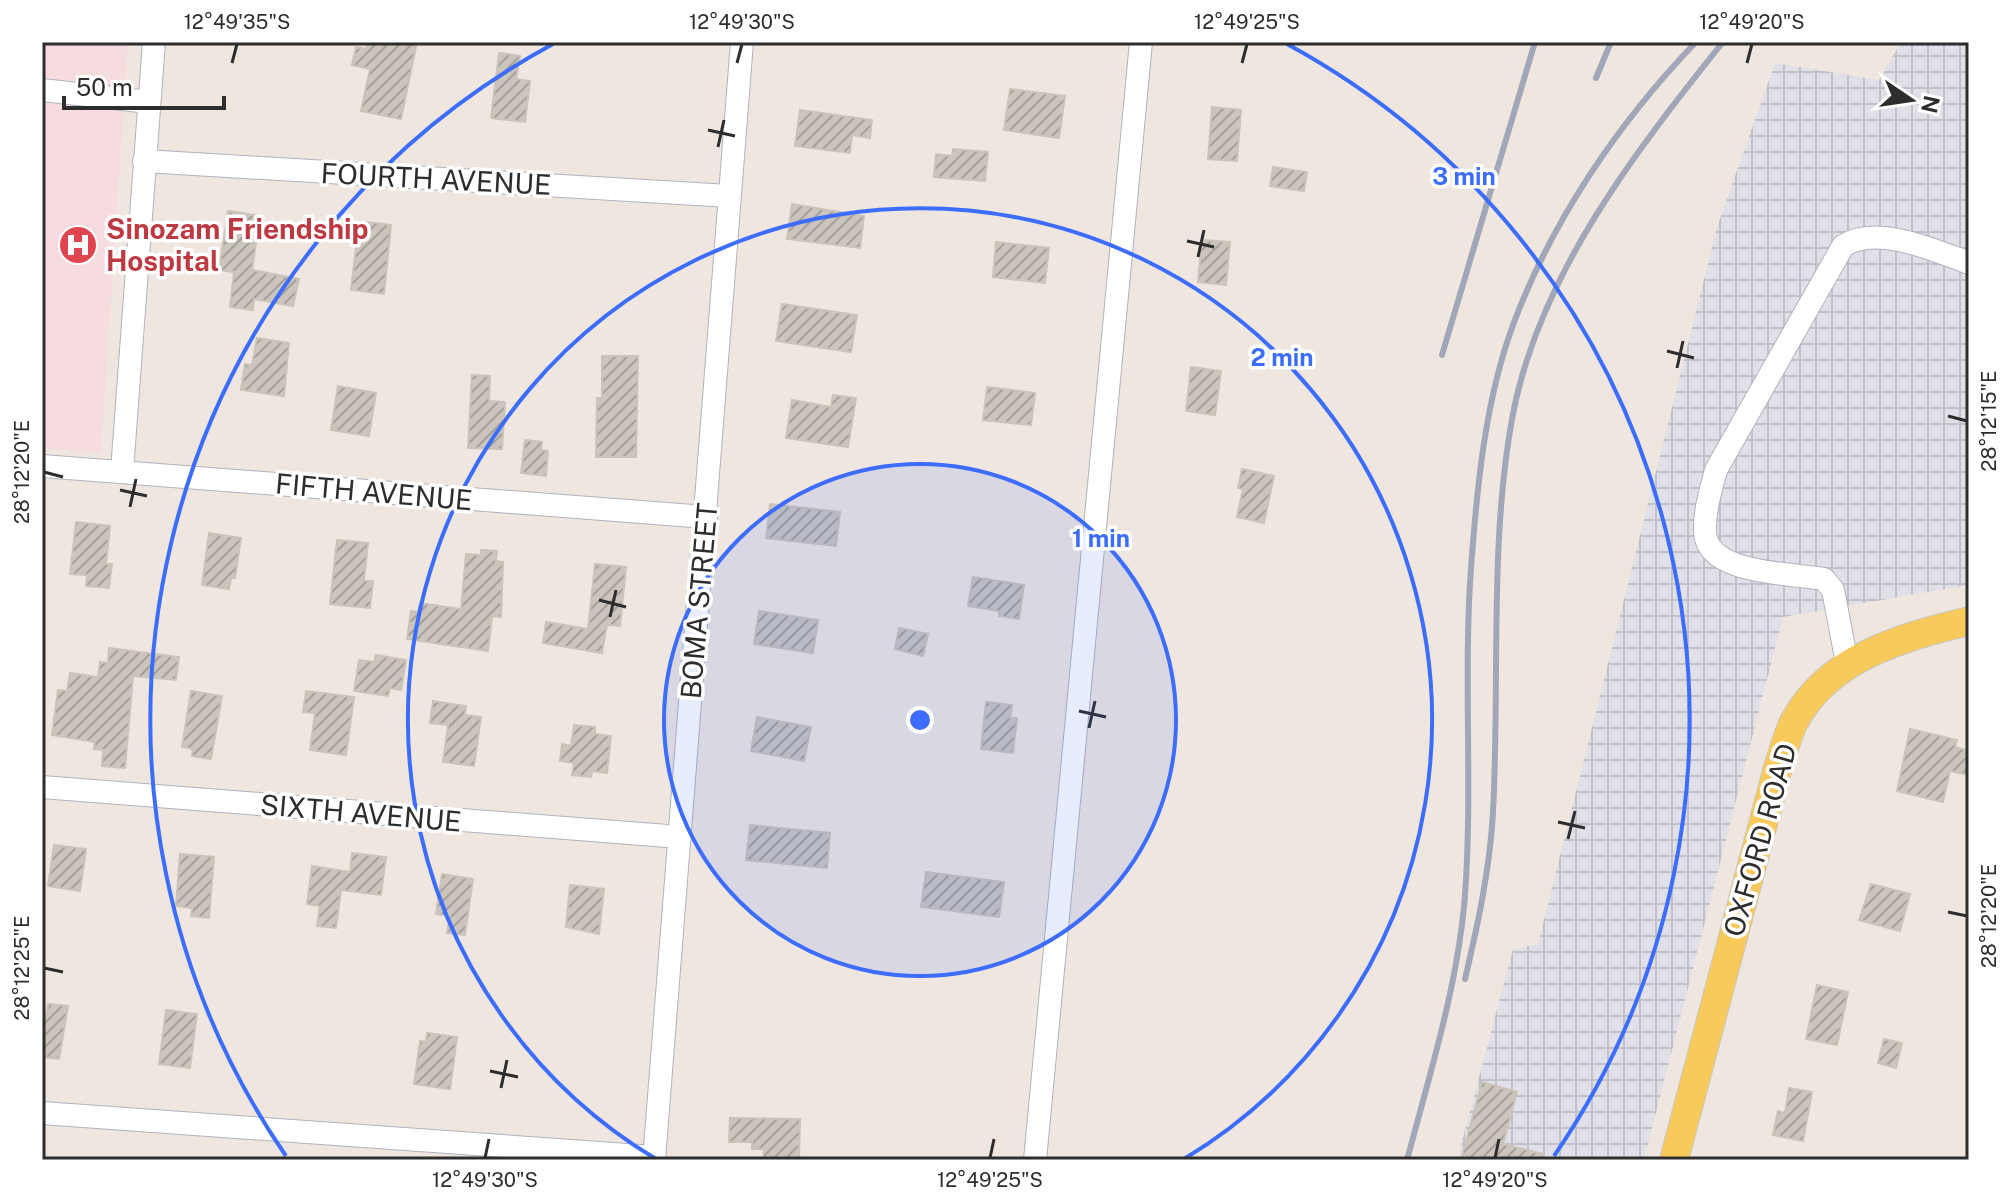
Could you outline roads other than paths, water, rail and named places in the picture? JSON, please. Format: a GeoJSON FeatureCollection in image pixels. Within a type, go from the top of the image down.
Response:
{"type":"FeatureCollection","features":[{"type":"Feature","properties":{"kind":"main road","name":"OXFORD ROAD"},"geometry":{"type":"LineString","coordinates":[[1674,1160],[1777,771],[1793,724],[1817,690],[1847,663],[1893,644],[1969,621]]}},
{"type":"Feature","properties":{"kind":"street"},"geometry":{"type":"LineString","coordinates":[[122,471],[154,42]]}},
{"type":"Feature","properties":{"kind":"street","name":"BOMA STREET"},"geometry":{"type":"LineString","coordinates":[[655,1159],[742,42]]}},
{"type":"Feature","properties":{"kind":"street"},"geometry":{"type":"LineString","coordinates":[[1035,1160],[1141,42]]}},
{"type":"Feature","properties":{"kind":"street"},"geometry":{"type":"LineString","coordinates":[[42,90],[149,102]]}},
{"type":"Feature","properties":{"kind":"street","name":"FOURTH AVENUE"},"geometry":{"type":"LineString","coordinates":[[144,161],[729,196]]}},
{"type":"Feature","properties":{"kind":"street"},"geometry":{"type":"LineString","coordinates":[[1847,663],[1833,590],[1824,579],[1731,565],[1713,553],[1705,535],[1716,470],[1843,246],[1857,237],[1882,238],[1969,263]]}},
{"type":"Feature","properties":{"kind":"street","name":"FIFTH AVENUE"},"geometry":{"type":"LineString","coordinates":[[42,466],[706,517]]}},
{"type":"Feature","properties":{"kind":"street","name":"SIXTH AVENUE"},"geometry":{"type":"LineString","coordinates":[[42,787],[680,837]]}},
{"type":"Feature","properties":{"kind":"street"},"geometry":{"type":"LineString","coordinates":[[42,1113],[655,1159]]}},
{"type":"Feature","properties":{"kind":"railway"},"geometry":{"type":"LineString","coordinates":[[1442,355],[1535,42]]}},
{"type":"Feature","properties":{"kind":"railway"},"geometry":{"type":"LineString","coordinates":[[1596,78],[1611,42]]}},
{"type":"Feature","properties":{"kind":"railway"},"geometry":{"type":"LineString","coordinates":[[1407,1160],[1442,1029],[1456,962],[1465,895],[1471,568],[1480,476],[1495,384],[1529,286],[1568,210],[1640,105],[1696,42]]}},
{"type":"Feature","properties":{"kind":"railway"},"geometry":{"type":"LineString","coordinates":[[1465,979],[1489,854],[1495,763],[1500,516],[1512,419],[1525,366],[1544,315],[1594,218],[1624,172],[1723,42]]}},
{"type":"Feature","properties":{"kind":"place","name":"Sinozam Friendship Hospital"},"geometry":{"type":"Point","coordinates":[78,245]}}]}
